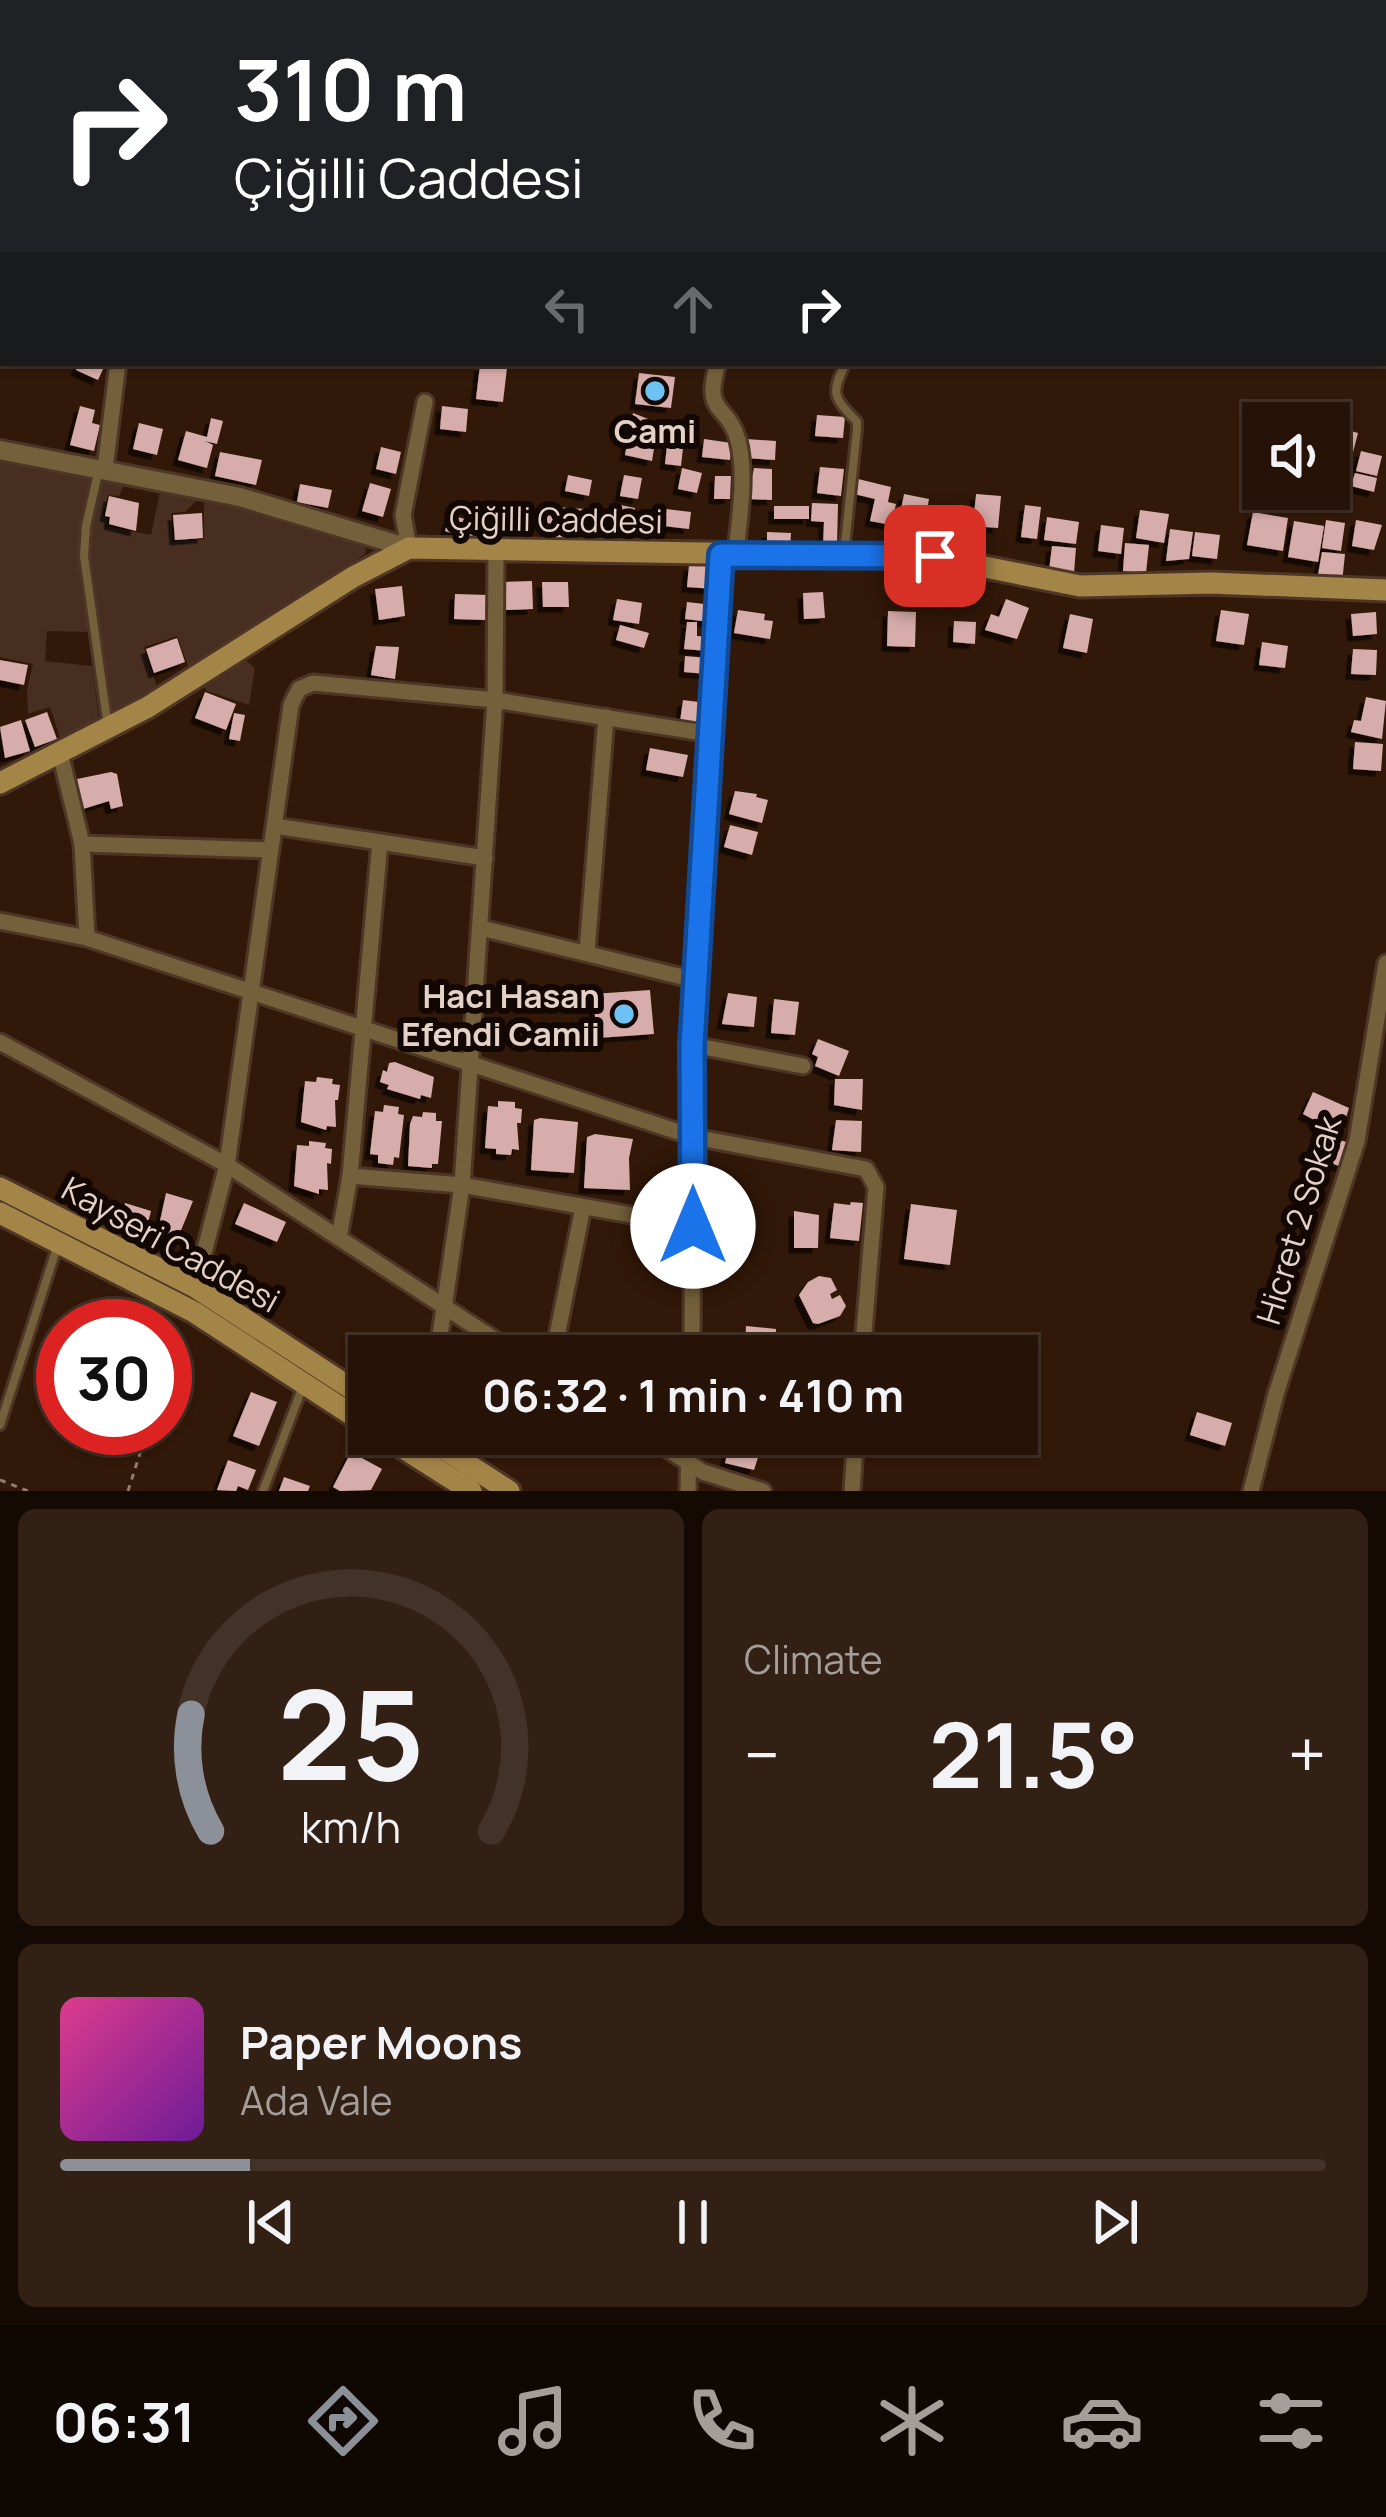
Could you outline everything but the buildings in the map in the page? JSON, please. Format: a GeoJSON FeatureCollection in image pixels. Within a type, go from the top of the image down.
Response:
{"type":"FeatureCollection","features":[{"type":"Feature","properties":{"kind":"main road","name":"Çiğilli Caddesi"},"geometry":{"type":"LineString","coordinates":[[0,782],[109,729],[352,577],[409,548],[935,556],[1080,586],[1211,583],[1386,590]]}},
{"type":"Feature","properties":{"kind":"main road","name":"Kayseri Caddesi"},"geometry":{"type":"LineString","coordinates":[[0,1187],[195,1287],[348,1386]]}},
{"type":"Feature","properties":{"kind":"main road","name":"Kayseri Caddesi"},"geometry":{"type":"LineString","coordinates":[[0,1213],[194,1312],[348,1412]]}},
{"type":"Feature","properties":{"kind":"main road"},"geometry":{"type":"LineString","coordinates":[[414,1455],[471,1491]]}},
{"type":"Feature","properties":{"kind":"main road"},"geometry":{"type":"LineString","coordinates":[[453,1455],[509,1491]]}},
{"type":"Feature","properties":{"kind":"street"},"geometry":{"type":"LineString","coordinates":[[102,468],[118,366]]}},
{"type":"Feature","properties":{"kind":"street"},"geometry":{"type":"LineString","coordinates":[[692,1335],[695,980],[710,734],[742,470],[737,435],[715,407],[711,387],[717,366]]}},
{"type":"Feature","properties":{"kind":"street"},"geometry":{"type":"LineString","coordinates":[[0,451],[240,496],[409,548],[404,515],[424,402]]}},
{"type":"Feature","properties":{"kind":"street"},"geometry":{"type":"LineString","coordinates":[[441,1335],[462,1185],[481,928],[494,700],[496,551]]}},
{"type":"Feature","properties":{"kind":"street"},"geometry":{"type":"LineString","coordinates":[[195,1287],[227,1165],[291,705],[303,686],[313,683],[494,700],[710,734]]}},
{"type":"Feature","properties":{"kind":"street"},"geometry":{"type":"LineString","coordinates":[[587,952],[606,718]]}},
{"type":"Feature","properties":{"kind":"street"},"geometry":{"type":"LineString","coordinates":[[60,753],[82,844],[87,938]]}},
{"type":"Feature","properties":{"kind":"street"},"geometry":{"type":"LineString","coordinates":[[274,826],[485,858]]}},
{"type":"Feature","properties":{"kind":"street"},"geometry":{"type":"LineString","coordinates":[[339,1238],[350,1177],[380,842]]}},
{"type":"Feature","properties":{"kind":"street"},"geometry":{"type":"LineString","coordinates":[[82,844],[272,850]]}},
{"type":"Feature","properties":{"kind":"street"},"geometry":{"type":"LineString","coordinates":[[0,921],[87,938],[694,1137],[860,1167],[871,1173],[876,1186],[864,1335]]}},
{"type":"Feature","properties":{"kind":"street"},"geometry":{"type":"LineString","coordinates":[[481,928],[695,980]]}},
{"type":"Feature","properties":{"kind":"street","name":"Hicret 2 Sokak"},"geometry":{"type":"LineString","coordinates":[[1250,1491],[1357,1142],[1386,963]]}},
{"type":"Feature","properties":{"kind":"street"},"geometry":{"type":"LineString","coordinates":[[0,1042],[227,1165],[486,1335]]}},
{"type":"Feature","properties":{"kind":"street"},"geometry":{"type":"LineString","coordinates":[[692,1045],[803,1066]]}},
{"type":"Feature","properties":{"kind":"street"},"geometry":{"type":"LineString","coordinates":[[350,1177],[462,1185],[693,1226]]}},
{"type":"Feature","properties":{"kind":"street"},"geometry":{"type":"LineString","coordinates":[[558,1335],[583,1207]]}},
{"type":"Feature","properties":{"kind":"street"},"geometry":{"type":"LineString","coordinates":[[676,1455],[714,1476],[763,1491]]}},
{"type":"Feature","properties":{"kind":"street"},"geometry":{"type":"LineString","coordinates":[[688,1455],[688,1491]]}},
{"type":"Feature","properties":{"kind":"street"},"geometry":{"type":"LineString","coordinates":[[852,1491],[855,1455]]}},
{"type":"Feature","properties":{"kind":"lane"},"geometry":{"type":"LineString","coordinates":[[843,555],[857,429],[857,422],[837,402],[835,393],[845,366]]}},
{"type":"Feature","properties":{"kind":"lane"},"geometry":{"type":"LineString","coordinates":[[102,468],[86,526],[84,556],[109,729]]}},
{"type":"Feature","properties":{"kind":"lane"},"geometry":{"type":"LineString","coordinates":[[0,1425],[58,1242]]}},
{"type":"Feature","properties":{"kind":"lane"},"geometry":{"type":"LineString","coordinates":[[263,1491],[304,1384]]}},
{"type":"Feature","properties":{"kind":"path"},"geometry":{"type":"LineString","coordinates":[[192,1316],[194,1312]]}},
{"type":"Feature","properties":{"kind":"path"},"geometry":{"type":"LineString","coordinates":[[128,1491],[139,1455]]}},
{"type":"Feature","properties":{"kind":"path"},"geometry":{"type":"LineString","coordinates":[[0,1480],[28,1491]]}},
{"type":"Feature","properties":{"kind":"shaded area"},"geometry":{"type":"Polygon","coordinates":[[[0,460],[92,474],[78,544],[88,632],[47,631],[45,661],[92,666],[100,726],[61,741],[50,707],[28,714],[33,664],[0,657],[0,460]]]}},
{"type":"Feature","properties":{"kind":"shaded area"},"geometry":{"type":"Polygon","coordinates":[[[103,474],[127,479],[119,496],[108,495],[103,516],[108,519],[106,526],[151,535],[161,487],[200,497],[185,512],[171,513],[173,542],[204,539],[204,498],[361,545],[365,554],[190,671],[177,636],[144,647],[158,690],[117,712],[111,708],[100,650],[89,561],[94,503],[103,474]]]}},
{"type":"Feature","properties":{"kind":"shaded area"},"geometry":{"type":"Polygon","coordinates":[[[243,658],[255,668],[249,705],[207,691],[204,686],[243,658]]]}},
{"type":"Feature","properties":{"kind":"place","name":"Cami"},"geometry":{"type":"Point","coordinates":[655,391]}},
{"type":"Feature","properties":{"kind":"place","name":"Hacı Hasan Efendi Camii"},"geometry":{"type":"Point","coordinates":[624,1014]}},
{"type":"Feature","properties":{"kind":"route"},"geometry":{"type":"LineString","coordinates":[[693,1226],[692,1045],[721,555],[935,556]]}}]}
